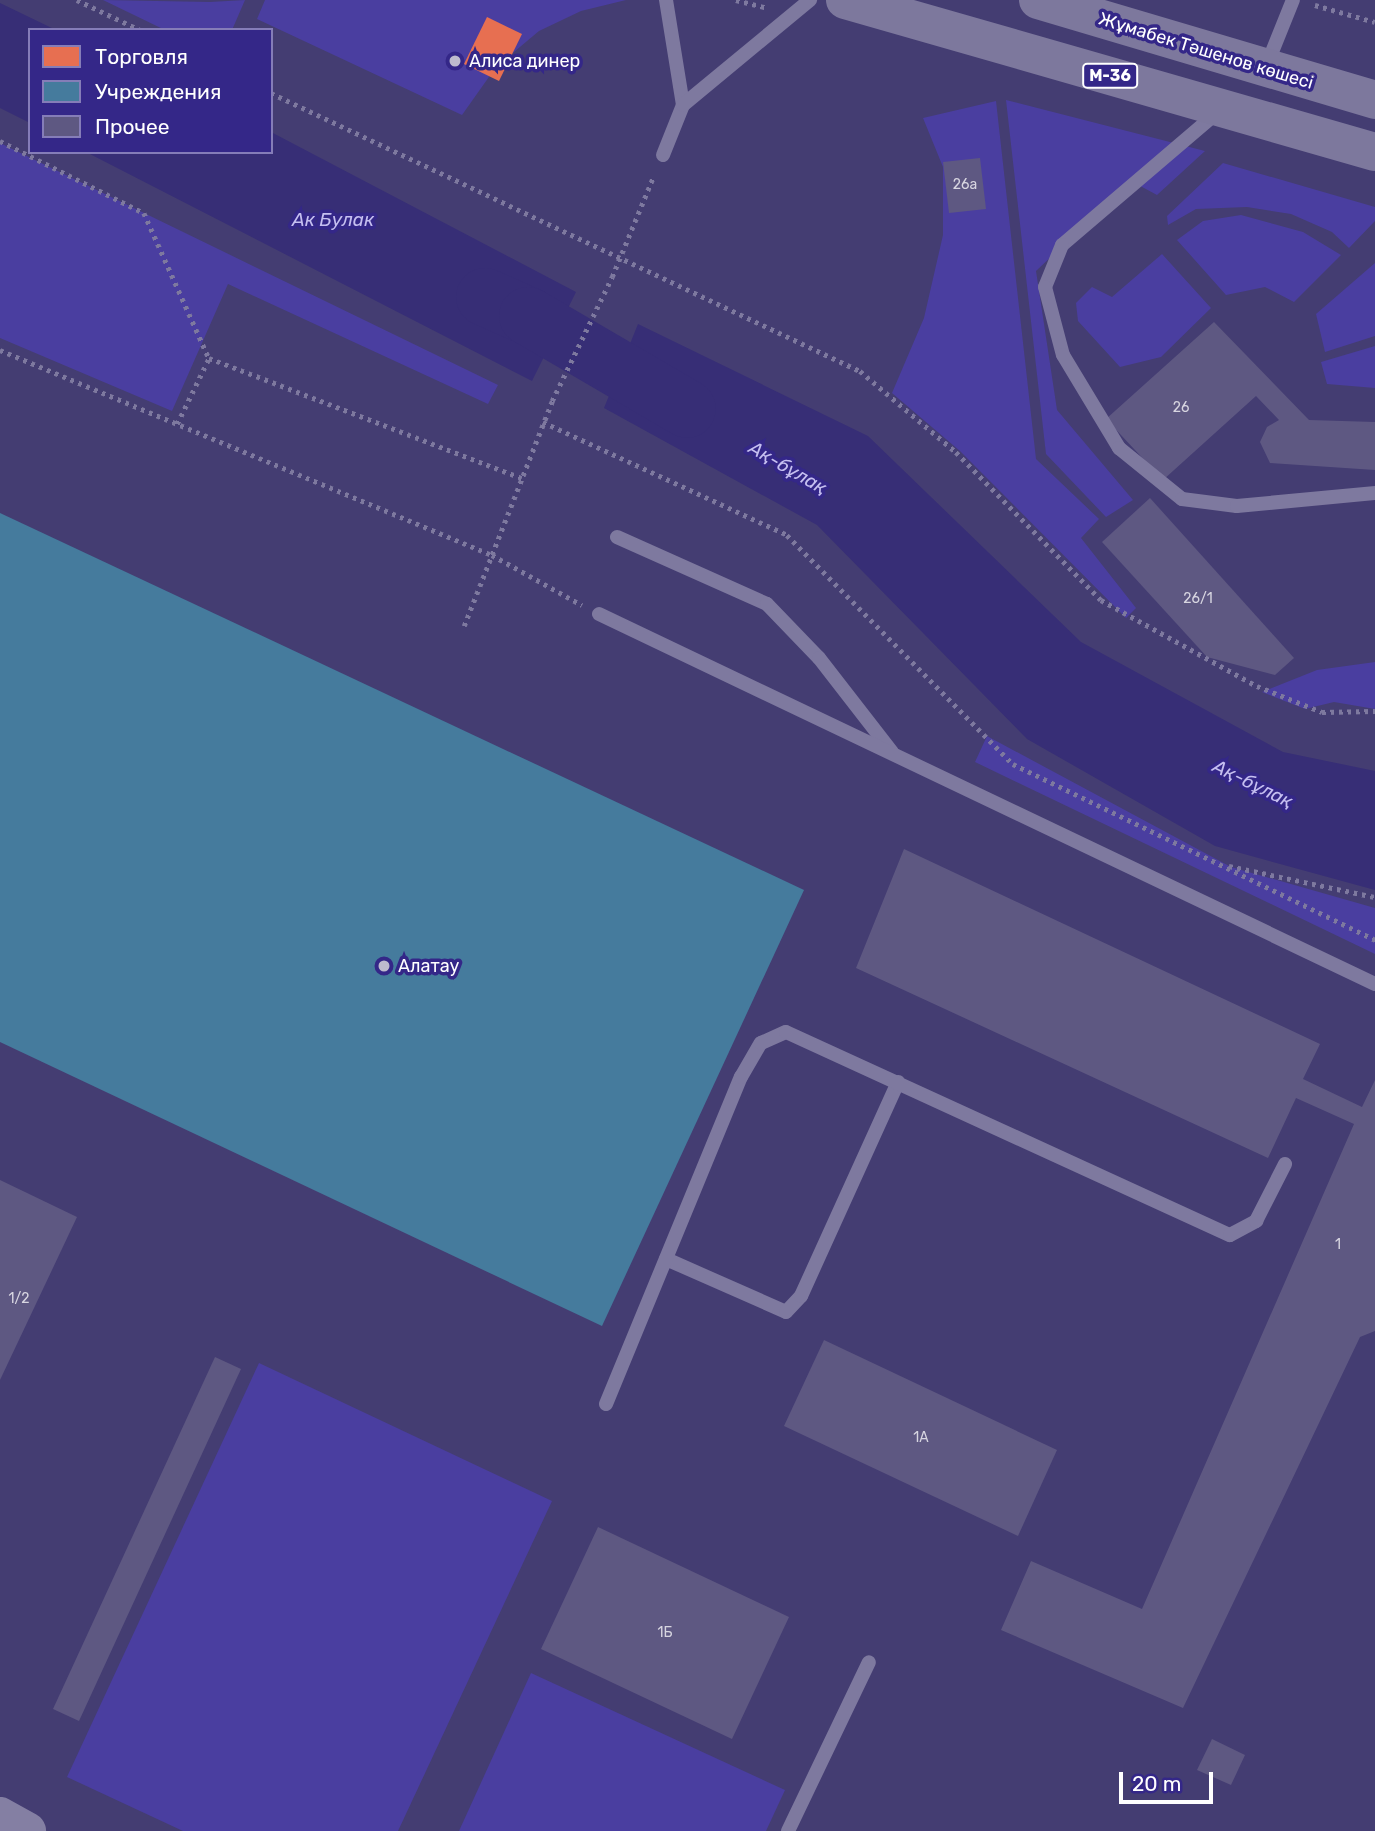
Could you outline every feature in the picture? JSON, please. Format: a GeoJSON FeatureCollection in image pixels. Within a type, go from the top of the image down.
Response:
{"type":"FeatureCollection","features":[{"type":"Feature","properties":{"kind":"main road","name":"M-36"},"geometry":{"type":"LineString","coordinates":[[845,0],[1375,152]]}},
{"type":"Feature","properties":{"kind":"main road","name":"Жұмабек Тәшенов көшесі"},"geometry":{"type":"LineString","coordinates":[[1038,0],[1375,100]]}},
{"type":"Feature","properties":{"kind":"street"},"geometry":{"type":"LineString","coordinates":[[0,1816],[27,1831]]}},
{"type":"Feature","properties":{"kind":"lane"},"geometry":{"type":"LineString","coordinates":[[666,0],[683,105]]}},
{"type":"Feature","properties":{"kind":"lane"},"geometry":{"type":"LineString","coordinates":[[663,155],[683,105],[810,0]]}},
{"type":"Feature","properties":{"kind":"lane"},"geometry":{"type":"LineString","coordinates":[[1266,69],[1293,0]]}},
{"type":"Feature","properties":{"kind":"lane"},"geometry":{"type":"LineString","coordinates":[[1222,108],[1062,245],[1045,287],[1063,355],[1119,448],[1182,499],[1237,506],[1375,493]]}},
{"type":"Feature","properties":{"kind":"lane"},"geometry":{"type":"LineString","coordinates":[[617,537],[767,604],[818,658],[895,756]]}},
{"type":"Feature","properties":{"kind":"lane"},"geometry":{"type":"LineString","coordinates":[[599,614],[1375,984]]}},
{"type":"Feature","properties":{"kind":"lane"},"geometry":{"type":"LineString","coordinates":[[607,1404],[741,1077],[761,1043],[786,1032],[1230,1235],[1256,1221],[1284,1164]]}},
{"type":"Feature","properties":{"kind":"lane"},"geometry":{"type":"LineString","coordinates":[[666,1259],[786,1312],[801,1296],[898,1082]]}},
{"type":"Feature","properties":{"kind":"lane"},"geometry":{"type":"LineString","coordinates":[[788,1831],[869,1662]]}},
{"type":"Feature","properties":{"kind":"path"},"geometry":{"type":"LineString","coordinates":[[77,0],[136,28]]}},
{"type":"Feature","properties":{"kind":"path"},"geometry":{"type":"LineString","coordinates":[[1311,4],[1375,22]]}},
{"type":"Feature","properties":{"kind":"path"},"geometry":{"type":"LineString","coordinates":[[273,94],[860,372],[956,452],[1101,600],[1257,686],[1322,712],[1375,711]]}},
{"type":"Feature","properties":{"kind":"path"},"geometry":{"type":"LineString","coordinates":[[0,141],[144,213],[209,358],[522,478]]}},
{"type":"Feature","properties":{"kind":"path"},"geometry":{"type":"LineString","coordinates":[[464,626],[543,422],[612,276],[663,155]]}},
{"type":"Feature","properties":{"kind":"path"},"geometry":{"type":"LineString","coordinates":[[0,350],[492,555],[599,614]]}},
{"type":"Feature","properties":{"kind":"path"},"geometry":{"type":"LineString","coordinates":[[177,424],[209,358]]}},
{"type":"Feature","properties":{"kind":"path"},"geometry":{"type":"LineString","coordinates":[[543,422],[787,535],[1013,764],[1375,940]]}},
{"type":"Feature","properties":{"kind":"path"},"geometry":{"type":"LineString","coordinates":[[1221,865],[1375,897]]}},
{"type":"Feature","properties":{"kind":"shaded area"},"geometry":{"type":"Polygon","coordinates":[[[103,0],[245,0],[233,28],[161,28],[103,0]]]}},
{"type":"Feature","properties":{"kind":"shaded area"},"geometry":{"type":"Polygon","coordinates":[[[265,0],[626,0],[581,11],[539,31],[496,67],[462,115],[257,19],[265,0]]]}},
{"type":"Feature","properties":{"kind":"shaded area"},"geometry":{"type":"Polygon","coordinates":[[[1006,100],[1205,151],[1157,195],[1131,181],[1036,271],[1057,410],[1133,500],[1106,517],[1046,454],[1006,100]]]}},
{"type":"Feature","properties":{"kind":"shaded area"},"geometry":{"type":"Polygon","coordinates":[[[996,101],[1036,459],[1099,519],[1081,538],[1136,608],[1126,618],[960,451],[892,393],[924,318],[943,235],[943,167],[923,118],[996,101]]]}},
{"type":"Feature","properties":{"kind":"shaded area"},"geometry":{"type":"Polygon","coordinates":[[[0,143],[498,385],[488,404],[228,284],[172,411],[0,338],[0,143]]]}},
{"type":"Feature","properties":{"kind":"shaded area"},"geometry":{"type":"Polygon","coordinates":[[[1223,163],[1375,207],[1375,221],[1349,248],[1332,232],[1291,214],[1247,207],[1196,209],[1168,225],[1167,216],[1223,163]]]}},
{"type":"Feature","properties":{"kind":"shaded area"},"geometry":{"type":"Polygon","coordinates":[[[1241,215],[1303,232],[1341,255],[1294,302],[1265,287],[1226,295],[1177,240],[1203,221],[1241,215]]]}},
{"type":"Feature","properties":{"kind":"shaded area"},"geometry":{"type":"Polygon","coordinates":[[[1162,254],[1211,308],[1161,357],[1120,367],[1078,321],[1076,303],[1092,287],[1112,297],[1162,254]]]}},
{"type":"Feature","properties":{"kind":"shaded area"},"geometry":{"type":"Polygon","coordinates":[[[1375,263],[1375,336],[1325,352],[1316,314],[1375,263]]]}},
{"type":"Feature","properties":{"kind":"shaded area"},"geometry":{"type":"Polygon","coordinates":[[[1375,346],[1375,388],[1327,384],[1321,362],[1375,346]]]}},
{"type":"Feature","properties":{"kind":"shaded area"},"geometry":{"type":"Polygon","coordinates":[[[1375,662],[1375,709],[1334,702],[1305,709],[1262,692],[1317,670],[1375,662]]]}},
{"type":"Feature","properties":{"kind":"shaded area"},"geometry":{"type":"Polygon","coordinates":[[[987,736],[1231,867],[1375,908],[1375,954],[975,762],[987,736]]]}},
{"type":"Feature","properties":{"kind":"shaded area"},"geometry":{"type":"Polygon","coordinates":[[[259,1363],[552,1501],[398,1831],[183,1831],[67,1777],[259,1363]]]}},
{"type":"Feature","properties":{"kind":"shaded area"},"geometry":{"type":"Polygon","coordinates":[[[531,1673],[785,1790],[766,1831],[459,1831],[531,1673]]]}},
{"type":"Feature","properties":{"kind":"water"},"geometry":{"type":"Polygon","coordinates":[[[0,3],[52,28],[28,28],[28,122],[0,108],[0,3]]]}},
{"type":"Feature","properties":{"kind":"water","name":"Ак Булак"},"geometry":{"type":"Polygon","coordinates":[[[273,133],[576,292],[532,381],[90,154],[273,154],[273,133]]]}},
{"type":"Feature","properties":{"kind":"water"},"geometry":{"type":"Polygon","coordinates":[[[638,324],[868,436],[1081,642],[1283,752],[1375,771],[1375,890],[1215,846],[1027,739],[817,525],[604,408],[638,324]]]}},
{"type":"Feature","properties":{"kind":"building: Торговля"},"geometry":{"type":"Polygon","coordinates":[[[487,17],[522,34],[499,81],[464,64],[487,17]]]}},
{"type":"Feature","properties":{"kind":"building: Учреждения","name":"Алатау"},"geometry":{"type":"Polygon","coordinates":[[[0,513],[804,890],[602,1326],[0,1042],[0,513]]]}},
{"type":"Feature","properties":{"kind":"building: Прочее"},"geometry":{"type":"Polygon","coordinates":[[[980,158],[986,209],[949,213],[943,162],[980,158]]]}},
{"type":"Feature","properties":{"kind":"building: Прочее"},"geometry":{"type":"Polygon","coordinates":[[[1214,322],[1309,420],[1375,422],[1375,470],[1270,463],[1260,442],[1267,427],[1279,420],[1256,396],[1163,480],[1106,419],[1214,322]]]}},
{"type":"Feature","properties":{"kind":"building: Прочее"},"geometry":{"type":"Polygon","coordinates":[[[1150,498],[1294,658],[1275,675],[1207,657],[1102,542],[1150,498]]]}},
{"type":"Feature","properties":{"kind":"building: Прочее"},"geometry":{"type":"Polygon","coordinates":[[[904,849],[1320,1044],[1303,1079],[1362,1107],[1375,1080],[1375,1331],[1360,1337],[1183,1708],[1001,1630],[1031,1561],[1142,1609],[1354,1124],[1296,1098],[1268,1158],[856,968],[904,849]]]}},
{"type":"Feature","properties":{"kind":"building: Прочее"},"geometry":{"type":"Polygon","coordinates":[[[0,1180],[77,1217],[0,1380],[0,1180]]]}},
{"type":"Feature","properties":{"kind":"building: Прочее"},"geometry":{"type":"Polygon","coordinates":[[[824,1340],[1057,1450],[1018,1536],[784,1426],[824,1340]]]}},
{"type":"Feature","properties":{"kind":"building: Прочее"},"geometry":{"type":"Polygon","coordinates":[[[215,1357],[241,1369],[79,1721],[53,1709],[215,1357]]]}},
{"type":"Feature","properties":{"kind":"building: Прочее"},"geometry":{"type":"Polygon","coordinates":[[[598,1527],[789,1617],[732,1739],[541,1649],[598,1527]]]}},
{"type":"Feature","properties":{"kind":"building: Прочее"},"geometry":{"type":"Polygon","coordinates":[[[1212,1739],[1245,1755],[1231,1785],[1197,1770],[1212,1739]]]}},
{"type":"Feature","properties":{"kind":"waterway","name":"Ақ-бұлақ"},"geometry":{"type":"LineString","coordinates":[[485,297],[528,316],[687,409]]}},
{"type":"Feature","properties":{"kind":"place","name":"Алиса динер"},"geometry":{"type":"Point","coordinates":[455,61]}},
{"type":"Feature","properties":{"kind":"place","name":"Алатау"},"geometry":{"type":"Point","coordinates":[384,966]}}]}
